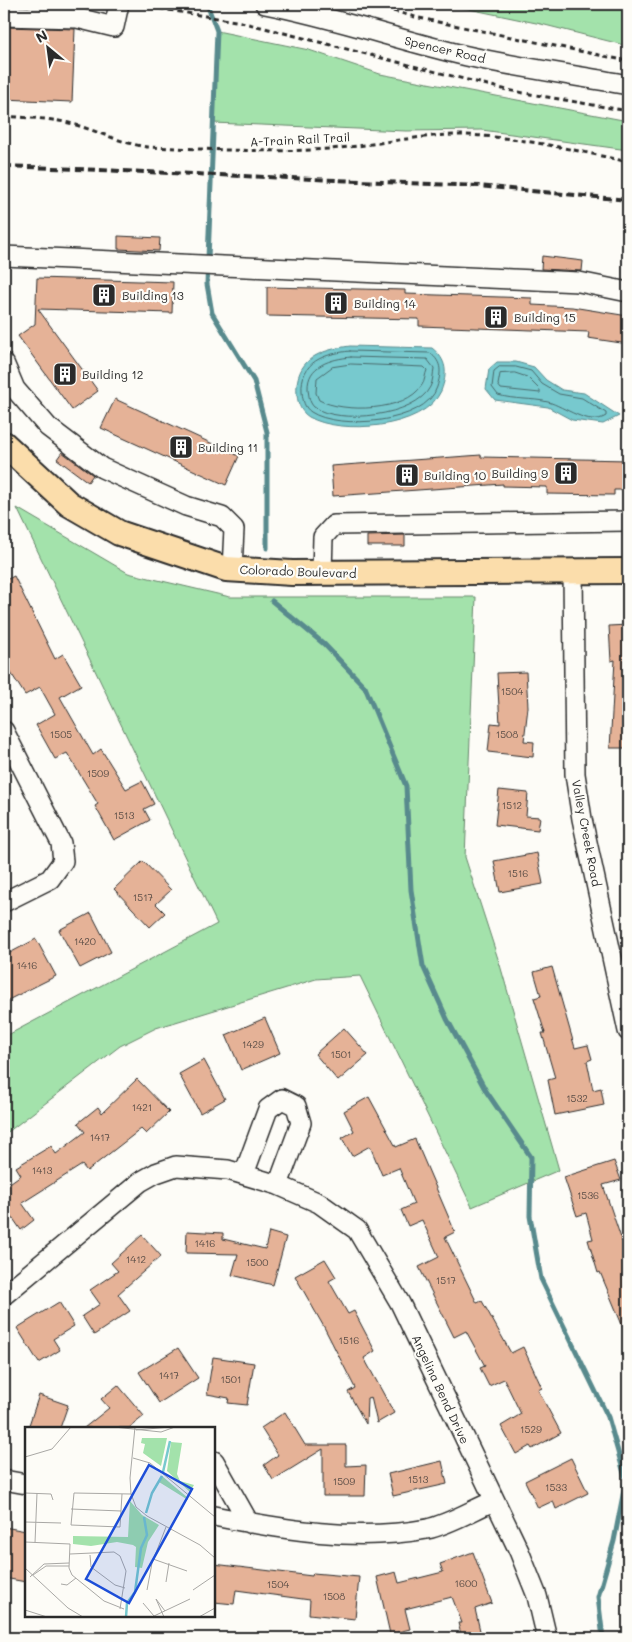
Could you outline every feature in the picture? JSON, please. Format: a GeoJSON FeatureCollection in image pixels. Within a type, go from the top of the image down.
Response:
{"type":"FeatureCollection","features":[{"type":"Feature","properties":{"kind":"main road","name":"Colorado Boulevard"},"geometry":{"type":"LineString","coordinates":[[4,444],[70,504],[119,533],[226,569],[322,573],[628,571]]}},
{"type":"Feature","properties":{"kind":"street"},"geometry":{"type":"LineString","coordinates":[[4,16],[77,18],[114,27],[119,4]]}},
{"type":"Feature","properties":{"kind":"street","name":"Spencer Road"},"geometry":{"type":"LineString","coordinates":[[265,4],[315,13],[378,33],[468,56],[628,85]]}},
{"type":"Feature","properties":{"kind":"street"},"geometry":{"type":"LineString","coordinates":[[4,256],[579,282],[628,292]]}},
{"type":"Feature","properties":{"kind":"street"},"geometry":{"type":"LineString","coordinates":[[4,363],[16,388],[48,427],[102,468],[186,506],[222,517],[234,529],[232,569]]}},
{"type":"Feature","properties":{"kind":"street"},"geometry":{"type":"LineString","coordinates":[[322,573],[323,537],[334,525],[628,521]]}},
{"type":"Feature","properties":{"kind":"street","name":"Valley Creek Road"},"geometry":{"type":"LineString","coordinates":[[573,572],[575,774],[582,819],[627,1021]]}},
{"type":"Feature","properties":{"kind":"street"},"geometry":{"type":"LineString","coordinates":[[4,731],[60,843],[62,860],[50,879],[4,902]]}},
{"type":"Feature","properties":{"kind":"street"},"geometry":{"type":"LineString","coordinates":[[244,1174],[268,1109],[282,1099],[296,1106],[301,1123],[278,1185]]}},
{"type":"Feature","properties":{"kind":"street","name":"Angelina Bend Drive"},"geometry":{"type":"LineString","coordinates":[[4,1296],[140,1182],[156,1173],[176,1166],[228,1170],[244,1174],[278,1185],[319,1203],[357,1230],[369,1247],[400,1303],[519,1551],[530,1578],[547,1638]]}},
{"type":"Feature","properties":{"kind":"street"},"geometry":{"type":"LineString","coordinates":[[215,1463],[249,1523]]}},
{"type":"Feature","properties":{"kind":"street"},"geometry":{"type":"LineString","coordinates":[[4,1480],[25,1484]]}},
{"type":"Feature","properties":{"kind":"street"},"geometry":{"type":"LineString","coordinates":[[215,1516],[310,1532],[365,1535],[429,1529],[494,1501]]}},
{"type":"Feature","properties":{"kind":"path"},"geometry":{"type":"LineString","coordinates":[[130,4],[241,22],[507,90],[628,111]]}},
{"type":"Feature","properties":{"kind":"path"},"geometry":{"type":"LineString","coordinates":[[367,4],[419,18],[628,61]]}},
{"type":"Feature","properties":{"kind":"path","name":"A-Train Rail Trail"},"geometry":{"type":"LineString","coordinates":[[4,116],[64,122],[130,144],[147,147],[253,152],[330,149],[400,138],[460,135],[548,144],[628,162]]}},
{"type":"Feature","properties":{"kind":"green space"},"geometry":{"type":"Polygon","coordinates":[[[445,4],[623,4],[624,45],[541,24],[445,4]]]}},
{"type":"Feature","properties":{"kind":"green space"},"geometry":{"type":"Polygon","coordinates":[[[217,31],[309,50],[380,74],[628,121],[628,150],[482,130],[406,131],[213,123],[217,31]]]}},
{"type":"Feature","properties":{"kind":"green space"},"geometry":{"type":"Polygon","coordinates":[[[17,508],[128,573],[230,597],[476,597],[465,857],[500,965],[559,1170],[472,1207],[360,976],[316,979],[156,1028],[120,1046],[4,1135],[4,1037],[217,924],[17,508]]]}},
{"type":"Feature","properties":{"kind":"water"},"geometry":{"type":"Polygon","coordinates":[[[350,346],[432,348],[441,357],[445,367],[445,378],[441,391],[432,404],[418,414],[400,421],[380,425],[340,426],[323,423],[309,417],[302,410],[297,398],[297,383],[300,373],[311,358],[329,350],[350,346]]]}},
{"type":"Feature","properties":{"kind":"water"},"geometry":{"type":"Polygon","coordinates":[[[497,362],[516,362],[534,367],[546,380],[562,390],[584,393],[619,416],[603,424],[572,420],[548,407],[495,400],[486,389],[489,369],[497,362]]]}},
{"type":"Feature","properties":{"kind":"building"},"geometry":{"type":"Polygon","coordinates":[[[4,27],[75,29],[72,102],[4,99],[4,27]]]}},
{"type":"Feature","properties":{"kind":"building"},"geometry":{"type":"Polygon","coordinates":[[[118,236],[160,238],[159,251],[118,249],[118,236]]]}},
{"type":"Feature","properties":{"kind":"building"},"geometry":{"type":"Polygon","coordinates":[[[542,256],[583,261],[582,271],[541,269],[542,256]]]}},
{"type":"Feature","properties":{"kind":"building"},"geometry":{"type":"Polygon","coordinates":[[[37,278],[173,282],[172,313],[38,309],[98,391],[72,410],[18,336],[35,324],[37,278]]]}},
{"type":"Feature","properties":{"kind":"building"},"geometry":{"type":"Polygon","coordinates":[[[267,287],[405,290],[405,294],[532,298],[532,305],[572,307],[628,316],[628,344],[588,338],[589,332],[419,326],[419,319],[267,316],[267,287]]]}},
{"type":"Feature","properties":{"kind":"building","name":"Building 11"},"geometry":{"type":"Polygon","coordinates":[[[115,399],[239,456],[226,485],[101,428],[115,399]]]}},
{"type":"Feature","properties":{"kind":"building"},"geometry":{"type":"Polygon","coordinates":[[[62,452],[93,475],[88,482],[57,459],[62,452]]]}},
{"type":"Feature","properties":{"kind":"building"},"geometry":{"type":"Polygon","coordinates":[[[481,455],[481,457],[628,460],[628,490],[614,490],[614,495],[547,494],[547,487],[503,486],[503,484],[333,496],[331,466],[481,455]]]}},
{"type":"Feature","properties":{"kind":"building"},"geometry":{"type":"Polygon","coordinates":[[[405,535],[405,546],[367,546],[367,536],[405,535]]]}},
{"type":"Feature","properties":{"kind":"building"},"geometry":{"type":"Polygon","coordinates":[[[14,576],[55,659],[63,654],[81,685],[60,697],[93,755],[101,749],[126,789],[142,781],[154,804],[144,809],[150,820],[114,840],[95,806],[98,804],[67,753],[55,759],[36,725],[55,714],[40,687],[25,695],[4,662],[4,581],[14,576]]]}},
{"type":"Feature","properties":{"kind":"building"},"geometry":{"type":"Polygon","coordinates":[[[628,625],[628,748],[610,748],[615,660],[611,661],[609,626],[628,625]]]}},
{"type":"Feature","properties":{"kind":"building"},"geometry":{"type":"Polygon","coordinates":[[[526,672],[528,707],[524,741],[534,742],[533,757],[488,752],[491,723],[500,724],[497,673],[526,672]]]}},
{"type":"Feature","properties":{"kind":"building"},"geometry":{"type":"Polygon","coordinates":[[[499,790],[528,793],[526,816],[540,817],[538,830],[495,825],[499,790]]]}},
{"type":"Feature","properties":{"kind":"building"},"geometry":{"type":"Polygon","coordinates":[[[537,853],[543,884],[500,892],[494,861],[537,853]]]}},
{"type":"Feature","properties":{"kind":"building"},"geometry":{"type":"Polygon","coordinates":[[[143,861],[171,890],[156,904],[165,913],[150,927],[114,889],[143,861]]]}},
{"type":"Feature","properties":{"kind":"building"},"geometry":{"type":"Polygon","coordinates":[[[91,913],[111,952],[80,968],[59,930],[91,913]]]}},
{"type":"Feature","properties":{"kind":"building"},"geometry":{"type":"Polygon","coordinates":[[[36,939],[56,976],[4,1002],[4,956],[36,939]]]}},
{"type":"Feature","properties":{"kind":"building"},"geometry":{"type":"Polygon","coordinates":[[[552,967],[575,1048],[588,1045],[592,1059],[587,1061],[593,1090],[601,1088],[604,1105],[555,1115],[548,1080],[555,1078],[542,1033],[545,1033],[534,998],[541,996],[534,972],[552,967]]]}},
{"type":"Feature","properties":{"kind":"building"},"geometry":{"type":"Polygon","coordinates":[[[265,1018],[280,1053],[241,1070],[226,1035],[265,1018]]]}},
{"type":"Feature","properties":{"kind":"building"},"geometry":{"type":"Polygon","coordinates":[[[344,1028],[368,1055],[338,1081],[315,1054],[344,1028]]]}},
{"type":"Feature","properties":{"kind":"building"},"geometry":{"type":"Polygon","coordinates":[[[204,1060],[225,1099],[200,1113],[179,1074],[204,1060]]]}},
{"type":"Feature","properties":{"kind":"building"},"geometry":{"type":"Polygon","coordinates":[[[137,1079],[169,1112],[146,1134],[141,1129],[87,1171],[82,1165],[22,1203],[34,1220],[21,1230],[12,1217],[4,1223],[4,1187],[21,1175],[16,1167],[51,1146],[56,1154],[85,1132],[78,1123],[98,1107],[102,1113],[137,1079]]]}},
{"type":"Feature","properties":{"kind":"building"},"geometry":{"type":"Polygon","coordinates":[[[369,1097],[396,1147],[415,1139],[455,1232],[445,1237],[477,1303],[482,1301],[511,1353],[523,1347],[542,1388],[538,1390],[561,1433],[532,1449],[530,1446],[516,1454],[501,1426],[521,1414],[504,1379],[489,1386],[480,1368],[485,1366],[466,1331],[454,1337],[419,1267],[439,1257],[422,1220],[408,1226],[401,1210],[414,1204],[399,1168],[382,1175],[370,1146],[352,1156],[342,1138],[354,1131],[344,1111],[369,1097]]]}},
{"type":"Feature","properties":{"kind":"building"},"geometry":{"type":"Polygon","coordinates":[[[614,1161],[621,1180],[603,1185],[624,1247],[628,1246],[628,1339],[600,1272],[598,1273],[588,1240],[593,1239],[586,1213],[577,1216],[564,1177],[614,1161]]]}},
{"type":"Feature","properties":{"kind":"building"},"geometry":{"type":"Polygon","coordinates":[[[187,1231],[223,1233],[223,1239],[265,1249],[269,1232],[286,1237],[273,1285],[232,1275],[238,1254],[186,1253],[187,1231]]]}},
{"type":"Feature","properties":{"kind":"building"},"geometry":{"type":"Polygon","coordinates":[[[142,1235],[161,1256],[118,1294],[130,1311],[94,1335],[82,1316],[100,1304],[90,1290],[118,1271],[111,1263],[142,1235]]]}},
{"type":"Feature","properties":{"kind":"building"},"geometry":{"type":"Polygon","coordinates":[[[325,1259],[336,1277],[329,1281],[348,1314],[354,1311],[375,1351],[364,1358],[394,1413],[377,1423],[371,1397],[367,1398],[366,1424],[348,1392],[355,1388],[295,1276],[325,1259]]]}},
{"type":"Feature","properties":{"kind":"building"},"geometry":{"type":"Polygon","coordinates":[[[59,1302],[74,1326],[53,1339],[60,1350],[39,1363],[17,1328],[59,1302]]]}},
{"type":"Feature","properties":{"kind":"building"},"geometry":{"type":"Polygon","coordinates":[[[178,1348],[198,1378],[159,1403],[139,1372],[178,1348]]]}},
{"type":"Feature","properties":{"kind":"building"},"geometry":{"type":"Polygon","coordinates":[[[213,1357],[254,1363],[247,1405],[228,1403],[229,1398],[207,1394],[213,1357]]]}},
{"type":"Feature","properties":{"kind":"building"},"geometry":{"type":"Polygon","coordinates":[[[118,1385],[144,1416],[130,1427],[85,1427],[109,1408],[101,1399],[118,1385]]]}},
{"type":"Feature","properties":{"kind":"building"},"geometry":{"type":"Polygon","coordinates":[[[39,1395],[68,1405],[60,1427],[28,1427],[39,1395]]]}},
{"type":"Feature","properties":{"kind":"building"},"geometry":{"type":"Polygon","coordinates":[[[285,1412],[305,1445],[346,1445],[346,1466],[366,1465],[365,1496],[323,1496],[323,1449],[273,1480],[264,1465],[278,1455],[261,1428],[285,1412]]]}},
{"type":"Feature","properties":{"kind":"building"},"geometry":{"type":"Polygon","coordinates":[[[571,1458],[588,1493],[556,1509],[553,1501],[538,1508],[525,1481],[571,1458]]]}},
{"type":"Feature","properties":{"kind":"building"},"geometry":{"type":"Polygon","coordinates":[[[442,1461],[447,1484],[393,1496],[388,1474],[442,1461]]]}},
{"type":"Feature","properties":{"kind":"building"},"geometry":{"type":"Polygon","coordinates":[[[4,1527],[25,1531],[25,1582],[4,1578],[4,1527]]]}},
{"type":"Feature","properties":{"kind":"building"},"geometry":{"type":"Polygon","coordinates":[[[473,1552],[492,1603],[475,1609],[481,1635],[462,1638],[458,1623],[462,1623],[452,1597],[405,1609],[410,1629],[390,1634],[377,1577],[396,1572],[399,1583],[443,1572],[440,1564],[473,1552]]]}},
{"type":"Feature","properties":{"kind":"building"},"geometry":{"type":"Polygon","coordinates":[[[215,1564],[312,1576],[313,1573],[359,1577],[355,1619],[309,1614],[310,1600],[236,1590],[234,1604],[215,1602],[215,1564]]]}},
{"type":"Feature","properties":{"kind":"waterway"},"geometry":{"type":"LineString","coordinates":[[207,4],[217,31],[207,284],[212,313],[254,381],[267,432],[267,548]]}},
{"type":"Feature","properties":{"kind":"waterway"},"geometry":{"type":"LineString","coordinates":[[272,601],[324,644],[365,687],[406,786],[411,890],[423,966],[447,1019],[486,1091],[531,1157],[530,1216],[541,1279],[608,1417],[626,1480],[614,1541],[598,1597],[603,1638]]}},
{"type":"Feature","properties":{"kind":"railway"},"geometry":{"type":"LineString","coordinates":[[4,166],[479,186],[628,200]]}},
{"type":"Feature","properties":{"kind":"place","name":"Building 13"},"geometry":{"type":"Point","coordinates":[104,295]}},
{"type":"Feature","properties":{"kind":"place","name":"Building 14"},"geometry":{"type":"Point","coordinates":[336,303]}},
{"type":"Feature","properties":{"kind":"place","name":"Building 15"},"geometry":{"type":"Point","coordinates":[496,317]}},
{"type":"Feature","properties":{"kind":"place","name":"Building 12"},"geometry":{"type":"Point","coordinates":[65,374]}},
{"type":"Feature","properties":{"kind":"place","name":"Building 11"},"geometry":{"type":"Point","coordinates":[181,447]}},
{"type":"Feature","properties":{"kind":"place","name":"Building 9"},"geometry":{"type":"Point","coordinates":[566,473]}},
{"type":"Feature","properties":{"kind":"place","name":"Building 10"},"geometry":{"type":"Point","coordinates":[407,475]}}]}
